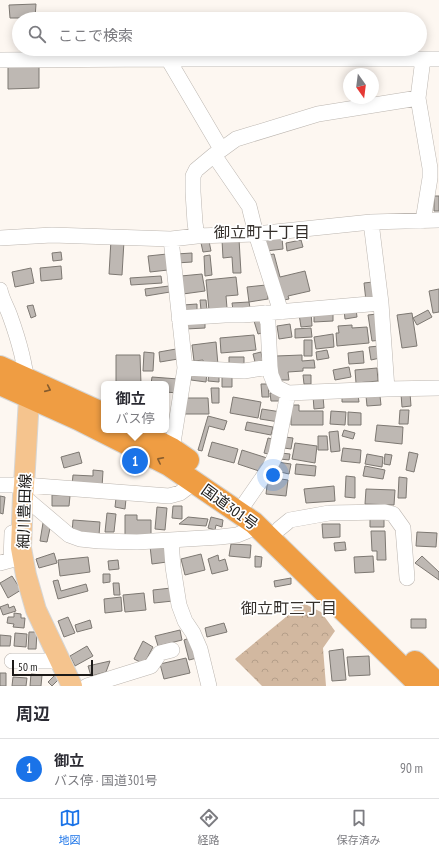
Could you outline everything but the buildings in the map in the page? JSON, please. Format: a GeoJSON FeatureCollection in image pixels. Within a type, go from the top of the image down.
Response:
{"type":"FeatureCollection","features":[{"type":"Feature","properties":{"kind":"highway","name":"国道301号"},"geometry":{"type":"LineString","coordinates":[[0,367],[28,389],[78,419],[101,430]]}},
{"type":"Feature","properties":{"kind":"highway","name":"国道301号"},"geometry":{"type":"LineString","coordinates":[[0,384],[28,389],[101,413]]}},
{"type":"Feature","properties":{"kind":"highway","name":"国道301号"},"geometry":{"type":"LineString","coordinates":[[106,433],[162,461],[254,523],[421,686]]}},
{"type":"Feature","properties":{"kind":"highway","name":"国道301号"},"geometry":{"type":"LineString","coordinates":[[141,433],[172,449],[279,529],[439,685]]}},
{"type":"Feature","properties":{"kind":"main road","name":"細川豊田線"},"geometry":{"type":"LineString","coordinates":[[28,389],[21,548],[26,575],[36,610],[72,686]]}},
{"type":"Feature","properties":{"kind":"street"},"geometry":{"type":"LineString","coordinates":[[168,58],[218,152],[249,206],[280,312]]}},
{"type":"Feature","properties":{"kind":"street"},"geometry":{"type":"LineString","coordinates":[[0,60],[168,58],[439,58]]}},
{"type":"Feature","properties":{"kind":"street"},"geometry":{"type":"LineString","coordinates":[[423,58],[418,98],[430,168],[430,178],[423,221]]}},
{"type":"Feature","properties":{"kind":"street"},"geometry":{"type":"LineString","coordinates":[[197,236],[193,176],[196,170],[236,139],[318,114],[418,98]]}},
{"type":"Feature","properties":{"kind":"street"},"geometry":{"type":"LineString","coordinates":[[0,238],[52,235],[170,239],[197,236],[256,234],[371,222],[439,220]]}},
{"type":"Feature","properties":{"kind":"street"},"geometry":{"type":"LineString","coordinates":[[371,222],[381,303],[387,389]]}},
{"type":"Feature","properties":{"kind":"street"},"geometry":{"type":"LineString","coordinates":[[170,239],[185,368],[172,449]]}},
{"type":"Feature","properties":{"kind":"street"},"geometry":{"type":"LineString","coordinates":[[0,290],[21,351],[28,389]]}},
{"type":"Feature","properties":{"kind":"street"},"geometry":{"type":"LineString","coordinates":[[179,318],[280,312],[381,303]]}},
{"type":"Feature","properties":{"kind":"street"},"geometry":{"type":"LineString","coordinates":[[265,313],[268,323],[271,375],[276,387],[288,393],[439,388]]}},
{"type":"Feature","properties":{"kind":"street"},"geometry":{"type":"LineString","coordinates":[[185,368],[244,371],[270,367]]}},
{"type":"Feature","properties":{"kind":"street"},"geometry":{"type":"LineString","coordinates":[[245,503],[270,467],[276,454],[288,393]]}},
{"type":"Feature","properties":{"kind":"street"},"geometry":{"type":"LineString","coordinates":[[23,496],[170,496],[180,493],[195,482]]}},
{"type":"Feature","properties":{"kind":"street"},"geometry":{"type":"LineString","coordinates":[[0,485],[23,496],[69,535],[80,539],[137,542],[171,541],[237,535],[246,531],[254,523]]}},
{"type":"Feature","properties":{"kind":"street"},"geometry":{"type":"LineString","coordinates":[[1,564],[11,560],[13,510],[23,496]]}},
{"type":"Feature","properties":{"kind":"street"},"geometry":{"type":"LineString","coordinates":[[279,529],[290,520],[329,514],[385,512],[393,514],[403,528],[407,578]]}},
{"type":"Feature","properties":{"kind":"street"},"geometry":{"type":"LineString","coordinates":[[171,541],[173,567],[179,605],[185,621],[193,633],[200,649],[209,686]]}},
{"type":"Feature","properties":{"kind":"street"},"geometry":{"type":"LineString","coordinates":[[87,686],[151,666],[160,652],[172,650]]}},
{"type":"Feature","properties":{"kind":"street"},"geometry":{"type":"LineString","coordinates":[[12,661],[60,661]]}},
{"type":"Feature","properties":{"kind":"green space"},"geometry":{"type":"Polygon","coordinates":[[[303,603],[321,612],[335,631],[323,648],[326,686],[262,686],[235,659],[303,603]]]}},
{"type":"Feature","properties":{"kind":"place","name":"御立"},"geometry":{"type":"Point","coordinates":[135,461]}},
{"type":"Feature","properties":{"kind":"district","name":"御立町十丁目"},"geometry":{"type":"Point","coordinates":[262,232]}},
{"type":"Feature","properties":{"kind":"district","name":"御立町三丁目"},"geometry":{"type":"Point","coordinates":[289,608]}}]}
